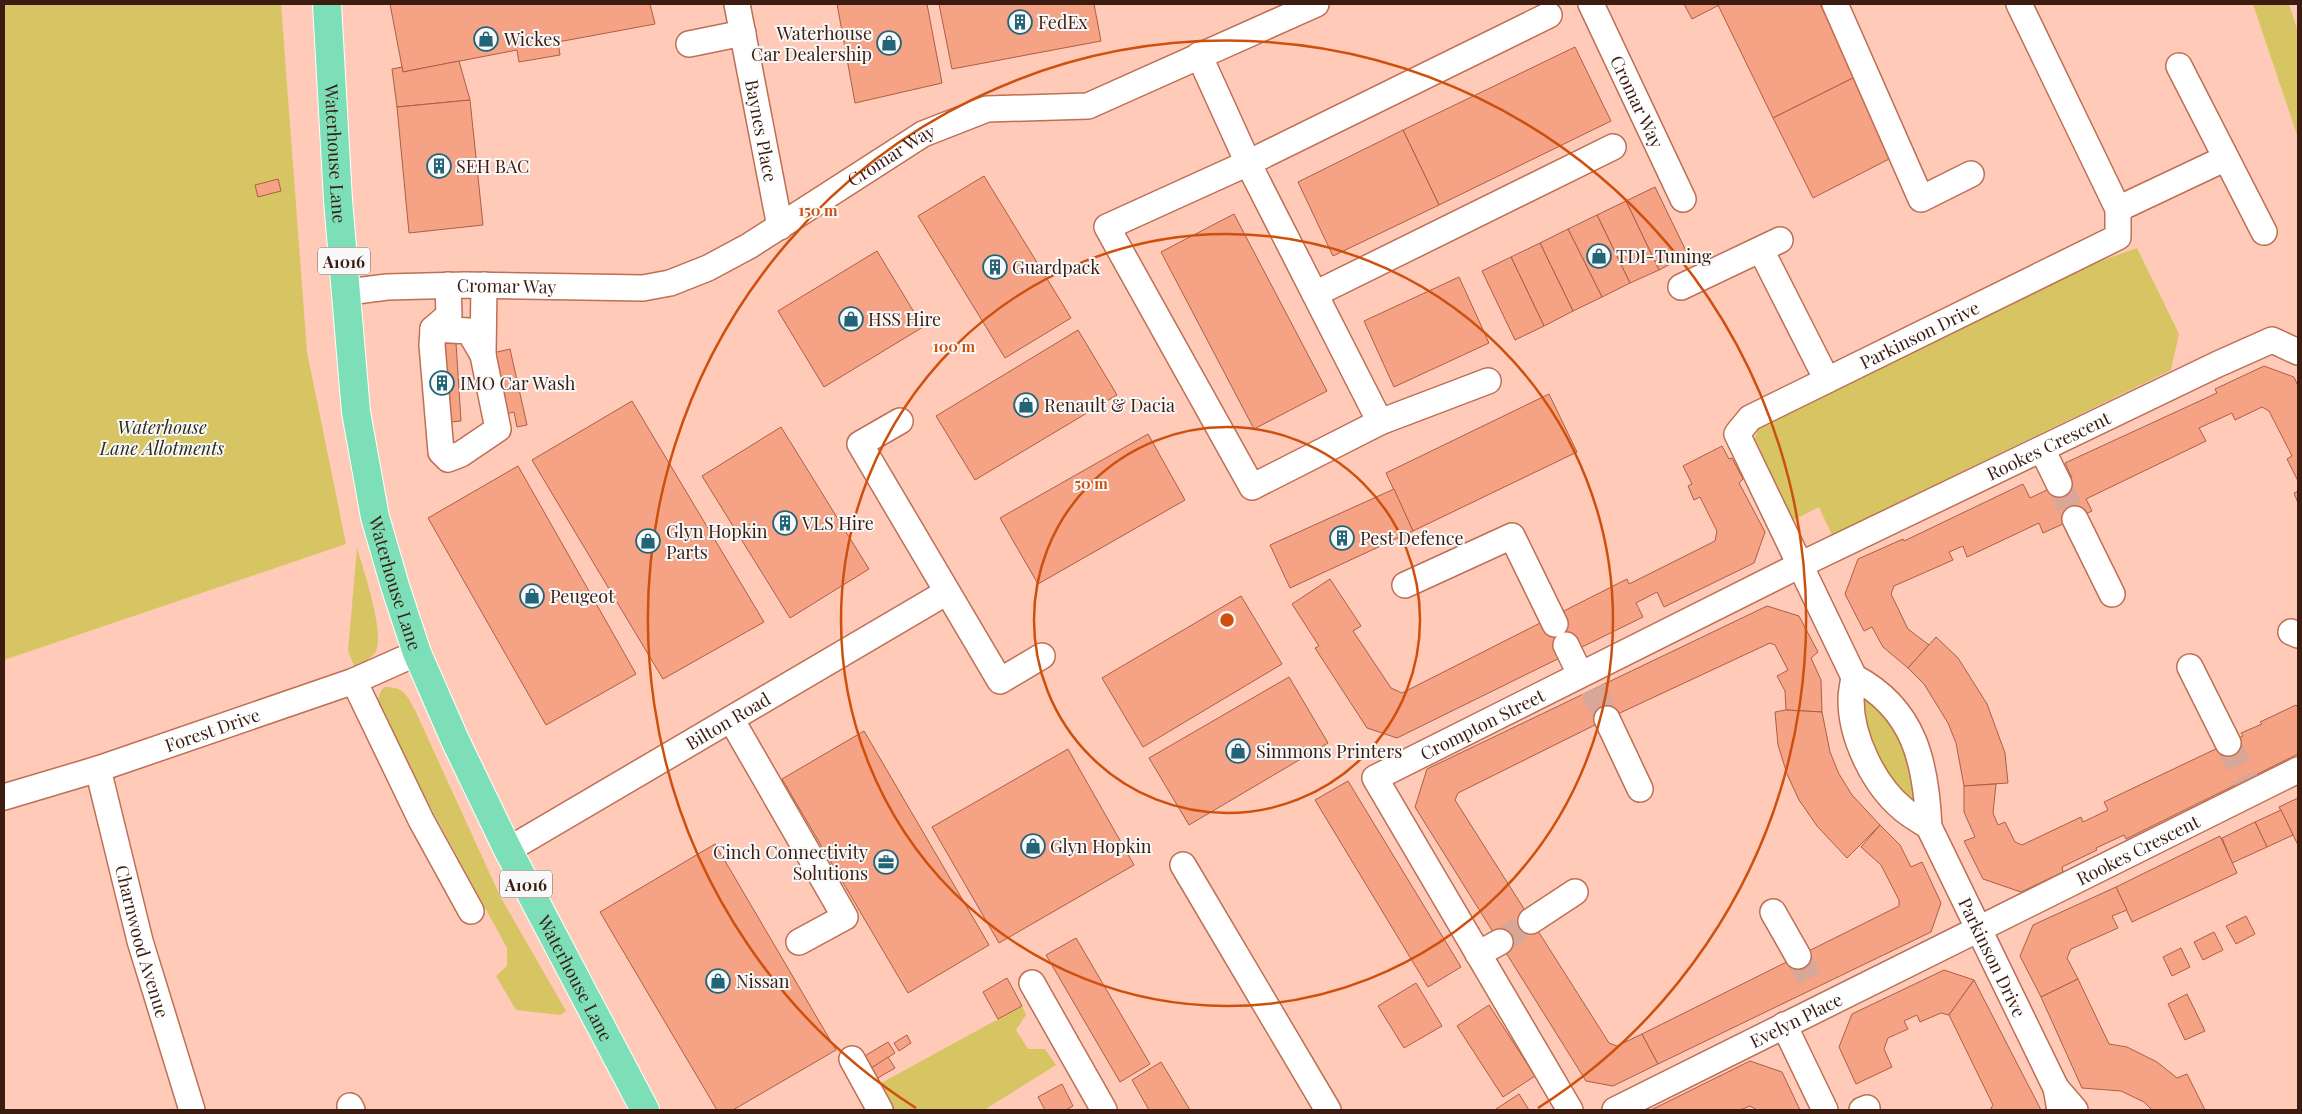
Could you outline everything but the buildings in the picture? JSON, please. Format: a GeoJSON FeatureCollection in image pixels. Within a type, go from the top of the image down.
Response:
{"type":"FeatureCollection","features":[{"type":"Feature","properties":{"kind":"main road","name":"Waterhouse Lane"},"geometry":{"type":"LineString","coordinates":[[327,4],[339,206],[348,292],[356,412],[375,517],[417,652],[508,850],[645,1110]]}},
{"type":"Feature","properties":{"kind":"street","name":"Baynes Place"},"geometry":{"type":"LineString","coordinates":[[737,4],[780,227]]}},
{"type":"Feature","properties":{"kind":"street","name":"Cromar Way"},"geometry":{"type":"LineString","coordinates":[[348,292],[387,287],[448,285],[531,288],[642,288],[670,283],[708,268],[780,227],[923,134],[987,109],[1088,106],[1316,4]]}},
{"type":"Feature","properties":{"kind":"street","name":"Cromar Way"},"geometry":{"type":"LineString","coordinates":[[1591,4],[1683,200]]}},
{"type":"Feature","properties":{"kind":"street"},"geometry":{"type":"LineString","coordinates":[[1835,4],[1921,199],[1971,174]]}},
{"type":"Feature","properties":{"kind":"street","name":"Parkinson Drive"},"geometry":{"type":"LineString","coordinates":[[1929,827],[1898,803],[1881,785],[1867,759],[1854,728],[1850,699],[1854,677],[1737,434],[1750,418],[2118,237],[2118,209],[2020,4]]}},
{"type":"Feature","properties":{"kind":"street"},"geometry":{"type":"LineString","coordinates":[[1488,381],[1380,422],[1252,487],[1107,226],[1248,163],[1550,15]]}},
{"type":"Feature","properties":{"kind":"street"},"geometry":{"type":"LineString","coordinates":[[689,44],[743,33]]}},
{"type":"Feature","properties":{"kind":"street"},"geometry":{"type":"LineString","coordinates":[[1199,55],[1248,163],[1380,422]]}},
{"type":"Feature","properties":{"kind":"street"},"geometry":{"type":"LineString","coordinates":[[2180,66],[2264,232]]}},
{"type":"Feature","properties":{"kind":"street"},"geometry":{"type":"LineString","coordinates":[[1315,294],[1613,146]]}},
{"type":"Feature","properties":{"kind":"street"},"geometry":{"type":"LineString","coordinates":[[2118,209],[2226,158]]}},
{"type":"Feature","properties":{"kind":"street"},"geometry":{"type":"LineString","coordinates":[[1681,287],[1771,245],[1827,380]]}},
{"type":"Feature","properties":{"kind":"street"},"geometry":{"type":"LineString","coordinates":[[448,285],[449,315],[433,330],[432,344],[437,423],[441,452],[448,459],[461,454],[498,429],[484,354],[484,286]]}},
{"type":"Feature","properties":{"kind":"street"},"geometry":{"type":"LineString","coordinates":[[433,330],[469,331],[484,354]]}},
{"type":"Feature","properties":{"kind":"street","name":"Rookes Crescent"},"geometry":{"type":"LineString","coordinates":[[1800,565],[2218,364],[2272,340],[2298,352]]}},
{"type":"Feature","properties":{"kind":"street"},"geometry":{"type":"LineString","coordinates":[[900,421],[860,444],[1000,681],[1042,656]]}},
{"type":"Feature","properties":{"kind":"street"},"geometry":{"type":"LineString","coordinates":[[2042,448],[2059,484]]}},
{"type":"Feature","properties":{"kind":"street"},"geometry":{"type":"LineString","coordinates":[[2075,519],[2112,594]]}},
{"type":"Feature","properties":{"kind":"street"},"geometry":{"type":"LineString","coordinates":[[1405,585],[1512,536],[1560,634],[1586,678]]}},
{"type":"Feature","properties":{"kind":"street","name":"Crompton Street"},"geometry":{"type":"LineString","coordinates":[[1570,1110],[1375,778],[1586,678],[1800,565]]}},
{"type":"Feature","properties":{"kind":"street","name":"Bilton Road"},"geometry":{"type":"LineString","coordinates":[[508,850],[947,592]]}},
{"type":"Feature","properties":{"kind":"street","name":"Forest Drive"},"geometry":{"type":"LineString","coordinates":[[4,797],[98,769],[354,681],[417,652]]}},
{"type":"Feature","properties":{"kind":"street"},"geometry":{"type":"LineString","coordinates":[[2190,667],[2228,744]]}},
{"type":"Feature","properties":{"kind":"street","name":"Parkinson Drive"},"geometry":{"type":"LineString","coordinates":[[1854,677],[1874,687],[1895,708],[1912,736],[1923,766],[1928,794],[1929,827],[2058,1099],[2075,1110]]}},
{"type":"Feature","properties":{"kind":"street"},"geometry":{"type":"LineString","coordinates":[[354,681],[421,820],[471,911]]}},
{"type":"Feature","properties":{"kind":"street"},"geometry":{"type":"LineString","coordinates":[[731,719],[845,917],[799,942]]}},
{"type":"Feature","properties":{"kind":"street"},"geometry":{"type":"LineString","coordinates":[[1607,719],[1640,789]]}},
{"type":"Feature","properties":{"kind":"street","name":"Charnwood Avenue"},"geometry":{"type":"LineString","coordinates":[[98,769],[140,941],[192,1110]]}},
{"type":"Feature","properties":{"kind":"street","name":"Rookes Crescent"},"geometry":{"type":"LineString","coordinates":[[1978,930],[2249,787],[2298,770]]}},
{"type":"Feature","properties":{"kind":"street"},"geometry":{"type":"LineString","coordinates":[[1183,866],[1328,1110]]}},
{"type":"Feature","properties":{"kind":"street"},"geometry":{"type":"LineString","coordinates":[[1531,921],[1575,892]]}},
{"type":"Feature","properties":{"kind":"street"},"geometry":{"type":"LineString","coordinates":[[1773,912],[1798,956]]}},
{"type":"Feature","properties":{"kind":"street","name":"Evelyn Place"},"geometry":{"type":"LineString","coordinates":[[1615,1110],[1784,1025],[1819,997],[1978,930]]}},
{"type":"Feature","properties":{"kind":"street"},"geometry":{"type":"LineString","coordinates":[[1478,954],[1500,942]]}},
{"type":"Feature","properties":{"kind":"street"},"geometry":{"type":"LineString","coordinates":[[1032,983],[1104,1110]]}},
{"type":"Feature","properties":{"kind":"street"},"geometry":{"type":"LineString","coordinates":[[1784,1025],[1825,1110]]}},
{"type":"Feature","properties":{"kind":"street"},"geometry":{"type":"LineString","coordinates":[[852,1059],[880,1110]]}},
{"type":"Feature","properties":{"kind":"green space","name":"Waterhouse Lane Allotments"},"geometry":{"type":"Polygon","coordinates":[[[4,4],[281,4],[307,352],[346,544],[4,660],[4,4]]]}},
{"type":"Feature","properties":{"kind":"green space"},"geometry":{"type":"Polygon","coordinates":[[[2253,4],[2289,4],[2298,32],[2298,138],[2253,4]]]}},
{"type":"Feature","properties":{"kind":"green space"},"geometry":{"type":"Polygon","coordinates":[[[2137,248],[2179,334],[2171,370],[1832,535],[1819,507],[1782,526],[1749,455],[1760,424],[2087,266],[2137,248]]]}},
{"type":"Feature","properties":{"kind":"green space"},"geometry":{"type":"Polygon","coordinates":[[[357,548],[376,616],[378,642],[376,651],[372,656],[354,666],[348,651],[357,548]]]}},
{"type":"Feature","properties":{"kind":"green space"},"geometry":{"type":"Polygon","coordinates":[[[384,687],[396,688],[404,692],[415,710],[500,896],[566,1011],[560,1015],[516,1010],[496,976],[507,966],[507,948],[381,716],[378,701],[384,687]]]}},
{"type":"Feature","properties":{"kind":"green space"},"geometry":{"type":"Polygon","coordinates":[[[1866,695],[1888,719],[1902,743],[1919,800],[1914,804],[1897,789],[1867,738],[1860,698],[1866,695]]]}},
{"type":"Feature","properties":{"kind":"green space"},"geometry":{"type":"Polygon","coordinates":[[[1022,1006],[1026,1015],[1016,1030],[1028,1049],[1045,1049],[1056,1065],[984,1110],[886,1110],[874,1087],[1022,1006]]]}},
{"type":"Feature","properties":{"kind":"tunnel"},"geometry":{"type":"LineString","coordinates":[[2059,484],[2075,519]]}},
{"type":"Feature","properties":{"kind":"tunnel"},"geometry":{"type":"LineString","coordinates":[[1593,689],[1607,719]]}},
{"type":"Feature","properties":{"kind":"tunnel"},"geometry":{"type":"LineString","coordinates":[[2228,743],[2246,780]]}},
{"type":"Feature","properties":{"kind":"tunnel"},"geometry":{"type":"LineString","coordinates":[[1500,942],[1531,921]]}},
{"type":"Feature","properties":{"kind":"tunnel"},"geometry":{"type":"LineString","coordinates":[[1798,956],[1814,987]]}},
{"type":"Feature","properties":{"kind":"place","name":"FedEx"},"geometry":{"type":"Point","coordinates":[1020,22]}},
{"type":"Feature","properties":{"kind":"place","name":"Wickes"},"geometry":{"type":"Point","coordinates":[486,39]}},
{"type":"Feature","properties":{"kind":"place","name":"Waterhouse Car Dealership"},"geometry":{"type":"Point","coordinates":[889,43]}},
{"type":"Feature","properties":{"kind":"place","name":"SEH BAC"},"geometry":{"type":"Point","coordinates":[439,166]}},
{"type":"Feature","properties":{"kind":"place","name":"TDI-Tuning"},"geometry":{"type":"Point","coordinates":[1599,256]}},
{"type":"Feature","properties":{"kind":"place","name":"Guardpack"},"geometry":{"type":"Point","coordinates":[995,267]}},
{"type":"Feature","properties":{"kind":"place","name":"HSS Hire"},"geometry":{"type":"Point","coordinates":[851,319]}},
{"type":"Feature","properties":{"kind":"place","name":"IMO Car Wash"},"geometry":{"type":"Point","coordinates":[442,383]}},
{"type":"Feature","properties":{"kind":"place","name":"Renault & Dacia"},"geometry":{"type":"Point","coordinates":[1026,405]}},
{"type":"Feature","properties":{"kind":"place","name":"VLS Hire"},"geometry":{"type":"Point","coordinates":[785,523]}},
{"type":"Feature","properties":{"kind":"place","name":"Pest Defence"},"geometry":{"type":"Point","coordinates":[1342,538]}},
{"type":"Feature","properties":{"kind":"place","name":"Glyn Hopkin Parts"},"geometry":{"type":"Point","coordinates":[648,541]}},
{"type":"Feature","properties":{"kind":"place","name":"Peugeot"},"geometry":{"type":"Point","coordinates":[532,596]}},
{"type":"Feature","properties":{"kind":"place","name":"Simmons Printers"},"geometry":{"type":"Point","coordinates":[1238,751]}},
{"type":"Feature","properties":{"kind":"place","name":"Glyn Hopkin"},"geometry":{"type":"Point","coordinates":[1033,846]}},
{"type":"Feature","properties":{"kind":"place","name":"Cinch Connectivity Solutions"},"geometry":{"type":"Point","coordinates":[886,862]}},
{"type":"Feature","properties":{"kind":"place","name":"Nissan"},"geometry":{"type":"Point","coordinates":[718,981]}}]}
